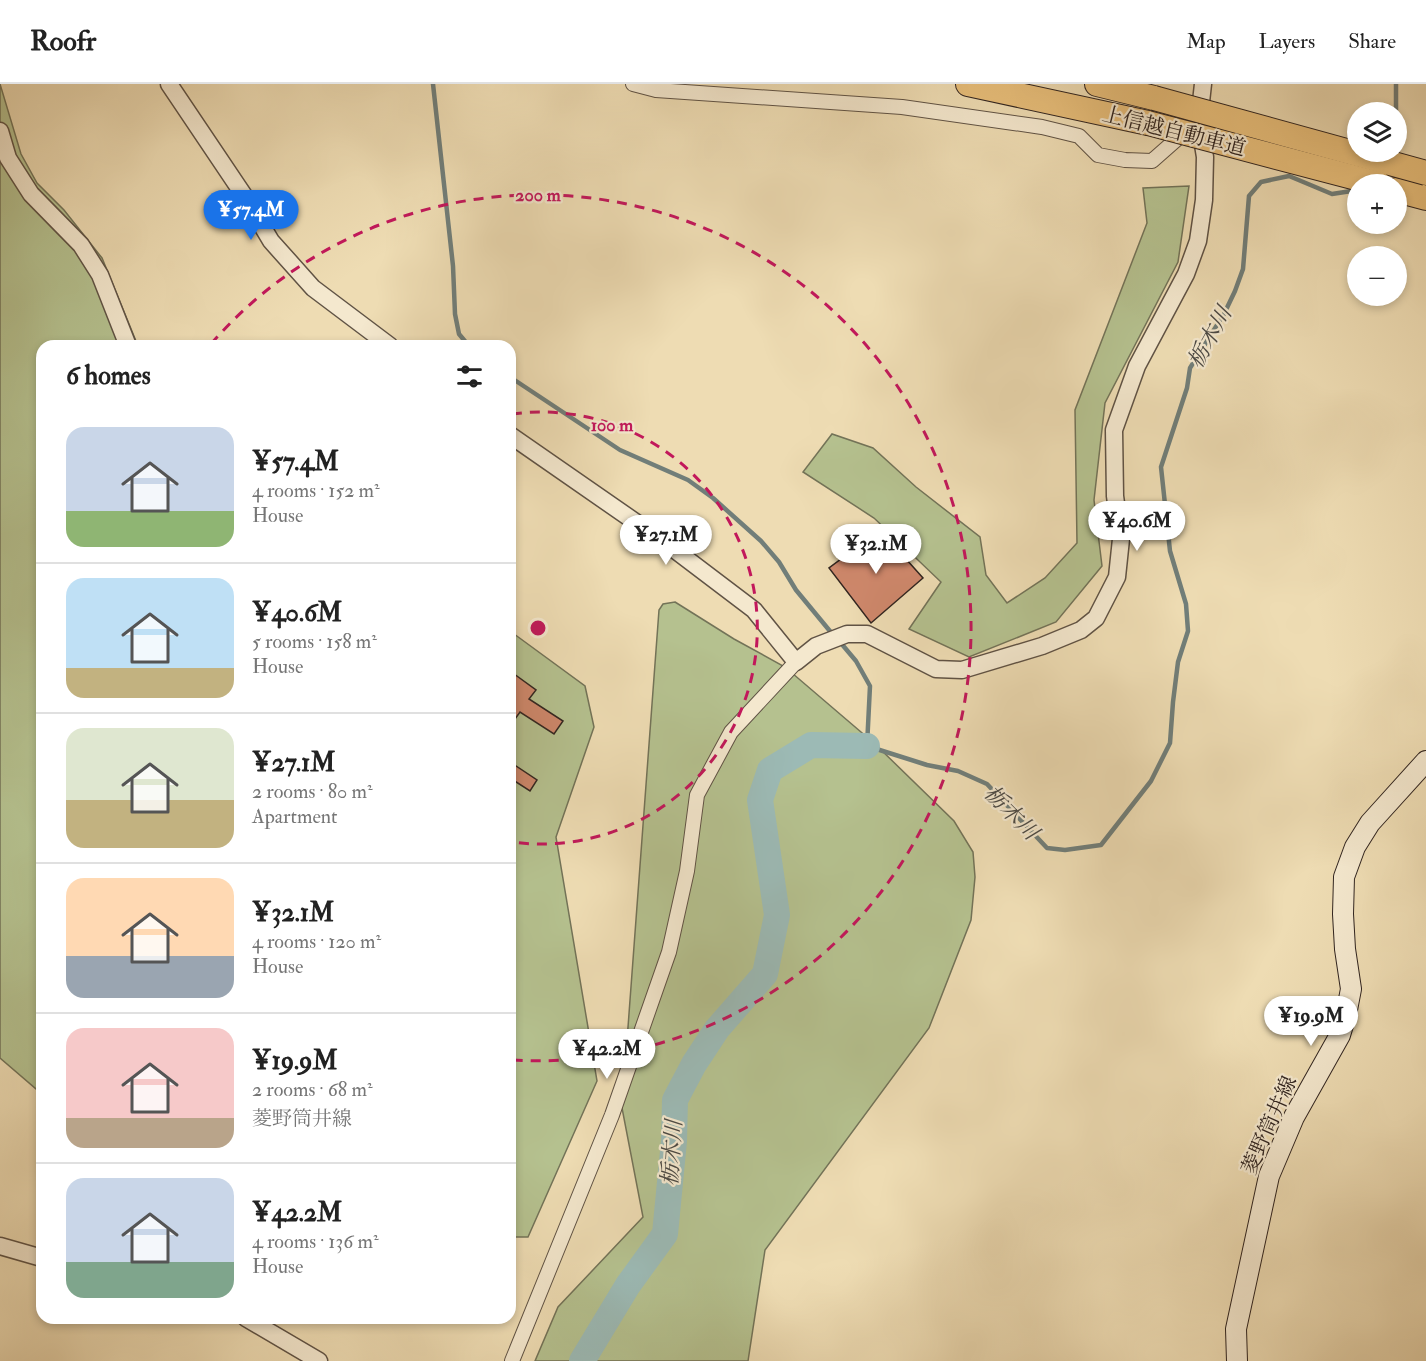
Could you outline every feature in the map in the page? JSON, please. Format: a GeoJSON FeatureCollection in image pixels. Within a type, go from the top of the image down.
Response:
{"type":"FeatureCollection","features":[{"type":"Feature","properties":{"kind":"highway","name":"上信越自動車道"},"geometry":{"type":"LineString","coordinates":[[968,84],[1148,123],[1347,176]]}},
{"type":"Feature","properties":{"kind":"highway","name":"上信越自動車道"},"geometry":{"type":"LineString","coordinates":[[1097,84],[1426,172]]}},
{"type":"Feature","properties":{"kind":"highway"},"geometry":{"type":"LineString","coordinates":[[1407,193],[1426,198]]}},
{"type":"Feature","properties":{"kind":"main road","name":"菱野筒井線"},"geometry":{"type":"LineString","coordinates":[[1237,1361],[1236,1329],[1269,1176],[1294,1117],[1340,1035],[1352,989],[1345,949],[1344,877],[1354,847],[1370,823],[1426,761]]}},
{"type":"Feature","properties":{"kind":"street"},"geometry":{"type":"LineString","coordinates":[[169,84],[239,188],[271,241],[314,288],[382,340]]}},
{"type":"Feature","properties":{"kind":"street"},"geometry":{"type":"LineString","coordinates":[[633,84],[656,90],[902,107],[1042,127],[1079,136],[1098,155],[1125,160],[1152,161],[1199,120]]}},
{"type":"Feature","properties":{"kind":"street"},"geometry":{"type":"LineString","coordinates":[[512,1361],[612,1115],[669,952],[687,871],[697,795],[730,732],[796,662],[816,646],[847,634],[867,634],[936,669],[962,670],[1042,646],[1081,630],[1096,618],[1117,577],[1121,539],[1115,496],[1114,430],[1137,366],[1186,274],[1198,241],[1204,200],[1205,157],[1199,120],[1203,84]]}},
{"type":"Feature","properties":{"kind":"street"},"geometry":{"type":"LineString","coordinates":[[0,131],[8,158],[31,194],[81,245],[100,275],[126,340]]}},
{"type":"Feature","properties":{"kind":"street"},"geometry":{"type":"LineString","coordinates":[[516,439],[667,544],[754,610],[796,662]]}},
{"type":"Feature","properties":{"kind":"street"},"geometry":{"type":"LineString","coordinates":[[0,1246],[36,1256]]}},
{"type":"Feature","properties":{"kind":"street"},"geometry":{"type":"LineString","coordinates":[[256,1324],[319,1361]]}},
{"type":"Feature","properties":{"kind":"green space"},"geometry":{"type":"Polygon","coordinates":[[[0,84],[21,154],[37,183],[64,210],[102,258],[136,340],[36,340],[36,1089],[0,1058],[0,84]]]}},
{"type":"Feature","properties":{"kind":"green space"},"geometry":{"type":"Polygon","coordinates":[[[1189,186],[1178,262],[1105,403],[1094,500],[1102,566],[1056,622],[969,657],[909,629],[941,582],[874,518],[803,472],[832,434],[873,448],[916,487],[980,537],[986,575],[1007,603],[1045,578],[1077,543],[1075,410],[1147,223],[1143,188],[1189,186]]]}},
{"type":"Feature","properties":{"kind":"green space"},"geometry":{"type":"Polygon","coordinates":[[[675,602],[734,639],[785,667],[875,744],[954,821],[973,852],[975,877],[971,920],[929,1028],[765,1250],[748,1361],[535,1361],[558,1307],[643,1217],[622,1108],[659,610],[663,604],[675,602]]]}},
{"type":"Feature","properties":{"kind":"green space"},"geometry":{"type":"Polygon","coordinates":[[[516,635],[585,686],[594,727],[556,837],[597,1081],[528,1237],[516,1237],[516,635]]]}},
{"type":"Feature","properties":{"kind":"building"},"geometry":{"type":"Polygon","coordinates":[[[880,530],[923,578],[871,623],[829,568],[880,530]]]}},
{"type":"Feature","properties":{"kind":"building"},"geometry":{"type":"Polygon","coordinates":[[[516,675],[536,690],[529,699],[563,721],[554,734],[520,712],[516,718],[516,675]]]}},
{"type":"Feature","properties":{"kind":"building"},"geometry":{"type":"Polygon","coordinates":[[[516,766],[537,780],[530,791],[516,782],[516,766]]]}},
{"type":"Feature","properties":{"kind":"waterway"},"geometry":{"type":"LineString","coordinates":[[433,84],[453,266],[455,314],[459,334],[464,340]]}},
{"type":"Feature","properties":{"kind":"waterway","name":"栃木川"},"geometry":{"type":"LineString","coordinates":[[1396,84],[1396,102]]}},
{"type":"Feature","properties":{"kind":"waterway","name":"栃木川"},"geometry":{"type":"LineString","coordinates":[[840,642],[856,661],[870,686],[867,746],[927,765],[958,771],[987,784],[1047,848],[1065,850],[1101,845],[1151,781],[1170,743],[1178,662],[1188,631],[1186,604],[1170,551],[1161,467],[1187,388],[1190,368],[1224,314],[1243,269],[1249,196],[1261,182],[1289,176],[1332,194],[1347,192]]}},
{"type":"Feature","properties":{"kind":"waterway"},"geometry":{"type":"LineString","coordinates":[[516,381],[620,450],[688,480],[713,498],[761,541],[779,562],[796,590],[834,636]]}},
{"type":"Feature","properties":{"kind":"waterway","name":"栃木川"},"geometry":{"type":"LineString","coordinates":[[582,1361],[628,1285],[665,1234],[674,1141],[675,1100],[694,1064],[717,1029],[765,974],[777,915],[760,800],[770,770],[811,745],[867,746]]}}]}
